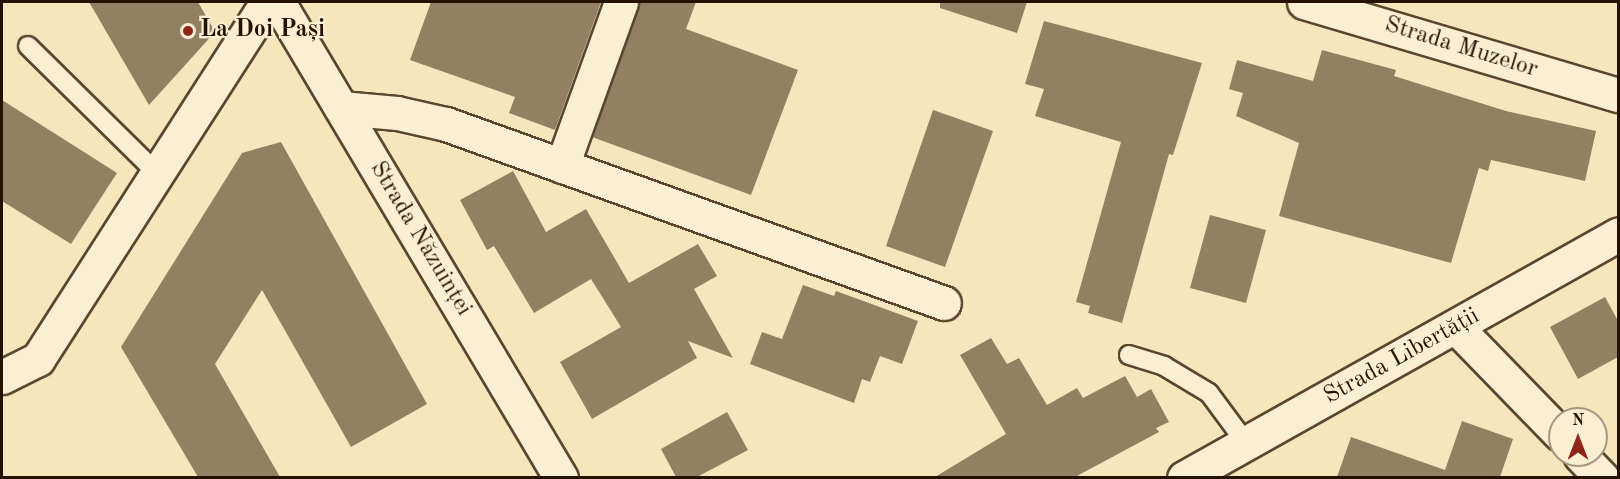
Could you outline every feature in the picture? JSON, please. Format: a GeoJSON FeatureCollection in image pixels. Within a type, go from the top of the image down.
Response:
{"type":"FeatureCollection","features":[{"type":"Feature","properties":{"kind":"street"},"geometry":{"type":"LineString","coordinates":[[2,377],[38,359],[267,2]]}},
{"type":"Feature","properties":{"kind":"street","name":"Strada Năzuinței"},"geometry":{"type":"LineString","coordinates":[[278,2],[561,477]]}},
{"type":"Feature","properties":{"kind":"street"},"geometry":{"type":"LineString","coordinates":[[562,166],[621,2]]}},
{"type":"Feature","properties":{"kind":"street","name":"Strada Muzelor"},"geometry":{"type":"LineString","coordinates":[[1304,2],[1616,93]]}},
{"type":"Feature","properties":{"kind":"street"},"geometry":{"type":"LineString","coordinates":[[341,108],[398,113],[446,124],[944,303]]}},
{"type":"Feature","properties":{"kind":"street","name":"Strada Libertății"},"geometry":{"type":"LineString","coordinates":[[1184,477],[1456,327],[1618,234]]}},
{"type":"Feature","properties":{"kind":"street"},"geometry":{"type":"LineString","coordinates":[[1456,327],[1548,422]]}},
{"type":"Feature","properties":{"kind":"lane"},"geometry":{"type":"LineString","coordinates":[[28,46],[157,173]]}},
{"type":"Feature","properties":{"kind":"lane"},"geometry":{"type":"LineString","coordinates":[[1129,355],[1164,366],[1209,393],[1246,443]]}},
{"type":"Feature","properties":{"kind":"building"},"geometry":{"type":"Polygon","coordinates":[[[89,2],[198,2],[215,32],[149,105],[89,2]]]}},
{"type":"Feature","properties":{"kind":"building"},"geometry":{"type":"Polygon","coordinates":[[[431,2],[601,2],[555,130],[509,113],[515,97],[410,60],[431,2]]]}},
{"type":"Feature","properties":{"kind":"building"},"geometry":{"type":"Polygon","coordinates":[[[639,2],[696,2],[686,29],[798,70],[751,195],[592,137],[639,2]]]}},
{"type":"Feature","properties":{"kind":"building"},"geometry":{"type":"Polygon","coordinates":[[[940,2],[1027,2],[1017,33],[940,8],[940,2]]]}},
{"type":"Feature","properties":{"kind":"building"},"geometry":{"type":"Polygon","coordinates":[[[1044,21],[1202,63],[1173,155],[1169,154],[1122,323],[1088,313],[1090,306],[1076,302],[1121,142],[1035,116],[1044,89],[1025,84],[1044,21]]]}},
{"type":"Feature","properties":{"kind":"building"},"geometry":{"type":"Polygon","coordinates":[[[1322,50],[1396,70],[1394,76],[1506,111],[1596,131],[1585,181],[1491,160],[1488,171],[1479,168],[1451,263],[1279,216],[1299,143],[1236,116],[1243,93],[1229,89],[1237,60],[1313,81],[1322,50]]]}},
{"type":"Feature","properties":{"kind":"building"},"geometry":{"type":"Polygon","coordinates":[[[2,100],[117,173],[71,244],[2,201],[2,100]]]}},
{"type":"Feature","properties":{"kind":"building"},"geometry":{"type":"Polygon","coordinates":[[[933,110],[993,131],[945,267],[886,246],[933,110]]]}},
{"type":"Feature","properties":{"kind":"building"},"geometry":{"type":"Polygon","coordinates":[[[281,142],[427,404],[351,447],[262,290],[215,364],[280,477],[198,477],[121,347],[242,153],[281,142]]]}},
{"type":"Feature","properties":{"kind":"building"},"geometry":{"type":"Polygon","coordinates":[[[513,171],[546,232],[586,209],[629,283],[698,244],[717,276],[694,289],[733,358],[688,341],[697,358],[592,419],[560,362],[621,327],[591,279],[534,313],[494,246],[487,250],[460,200],[513,171]]]}},
{"type":"Feature","properties":{"kind":"building"},"geometry":{"type":"Polygon","coordinates":[[[1210,215],[1266,230],[1246,303],[1190,288],[1210,215]]]}},
{"type":"Feature","properties":{"kind":"building"},"geometry":{"type":"Polygon","coordinates":[[[803,285],[834,296],[836,291],[918,321],[902,364],[880,356],[870,382],[862,379],[854,403],[750,364],[762,332],[782,339],[803,285]]]}},
{"type":"Feature","properties":{"kind":"building"},"geometry":{"type":"Polygon","coordinates":[[[1605,297],[1618,321],[1618,357],[1578,379],[1550,327],[1605,297]]]}},
{"type":"Feature","properties":{"kind":"building"},"geometry":{"type":"Polygon","coordinates":[[[991,338],[1007,364],[1019,358],[1047,405],[1077,388],[1083,398],[1125,376],[1137,397],[1151,389],[1169,422],[1156,428],[1159,432],[1075,477],[935,477],[1006,434],[960,355],[991,338]]]}},
{"type":"Feature","properties":{"kind":"building"},"geometry":{"type":"Polygon","coordinates":[[[727,412],[748,450],[697,477],[676,477],[661,449],[727,412]]]}},
{"type":"Feature","properties":{"kind":"building"},"geometry":{"type":"Polygon","coordinates":[[[1462,421],[1513,439],[1500,477],[1337,477],[1351,437],[1445,470],[1462,421]]]}},
{"type":"Feature","properties":{"kind":"place","name":"La Doi Pași"},"geometry":{"type":"Point","coordinates":[188,31]}}]}
